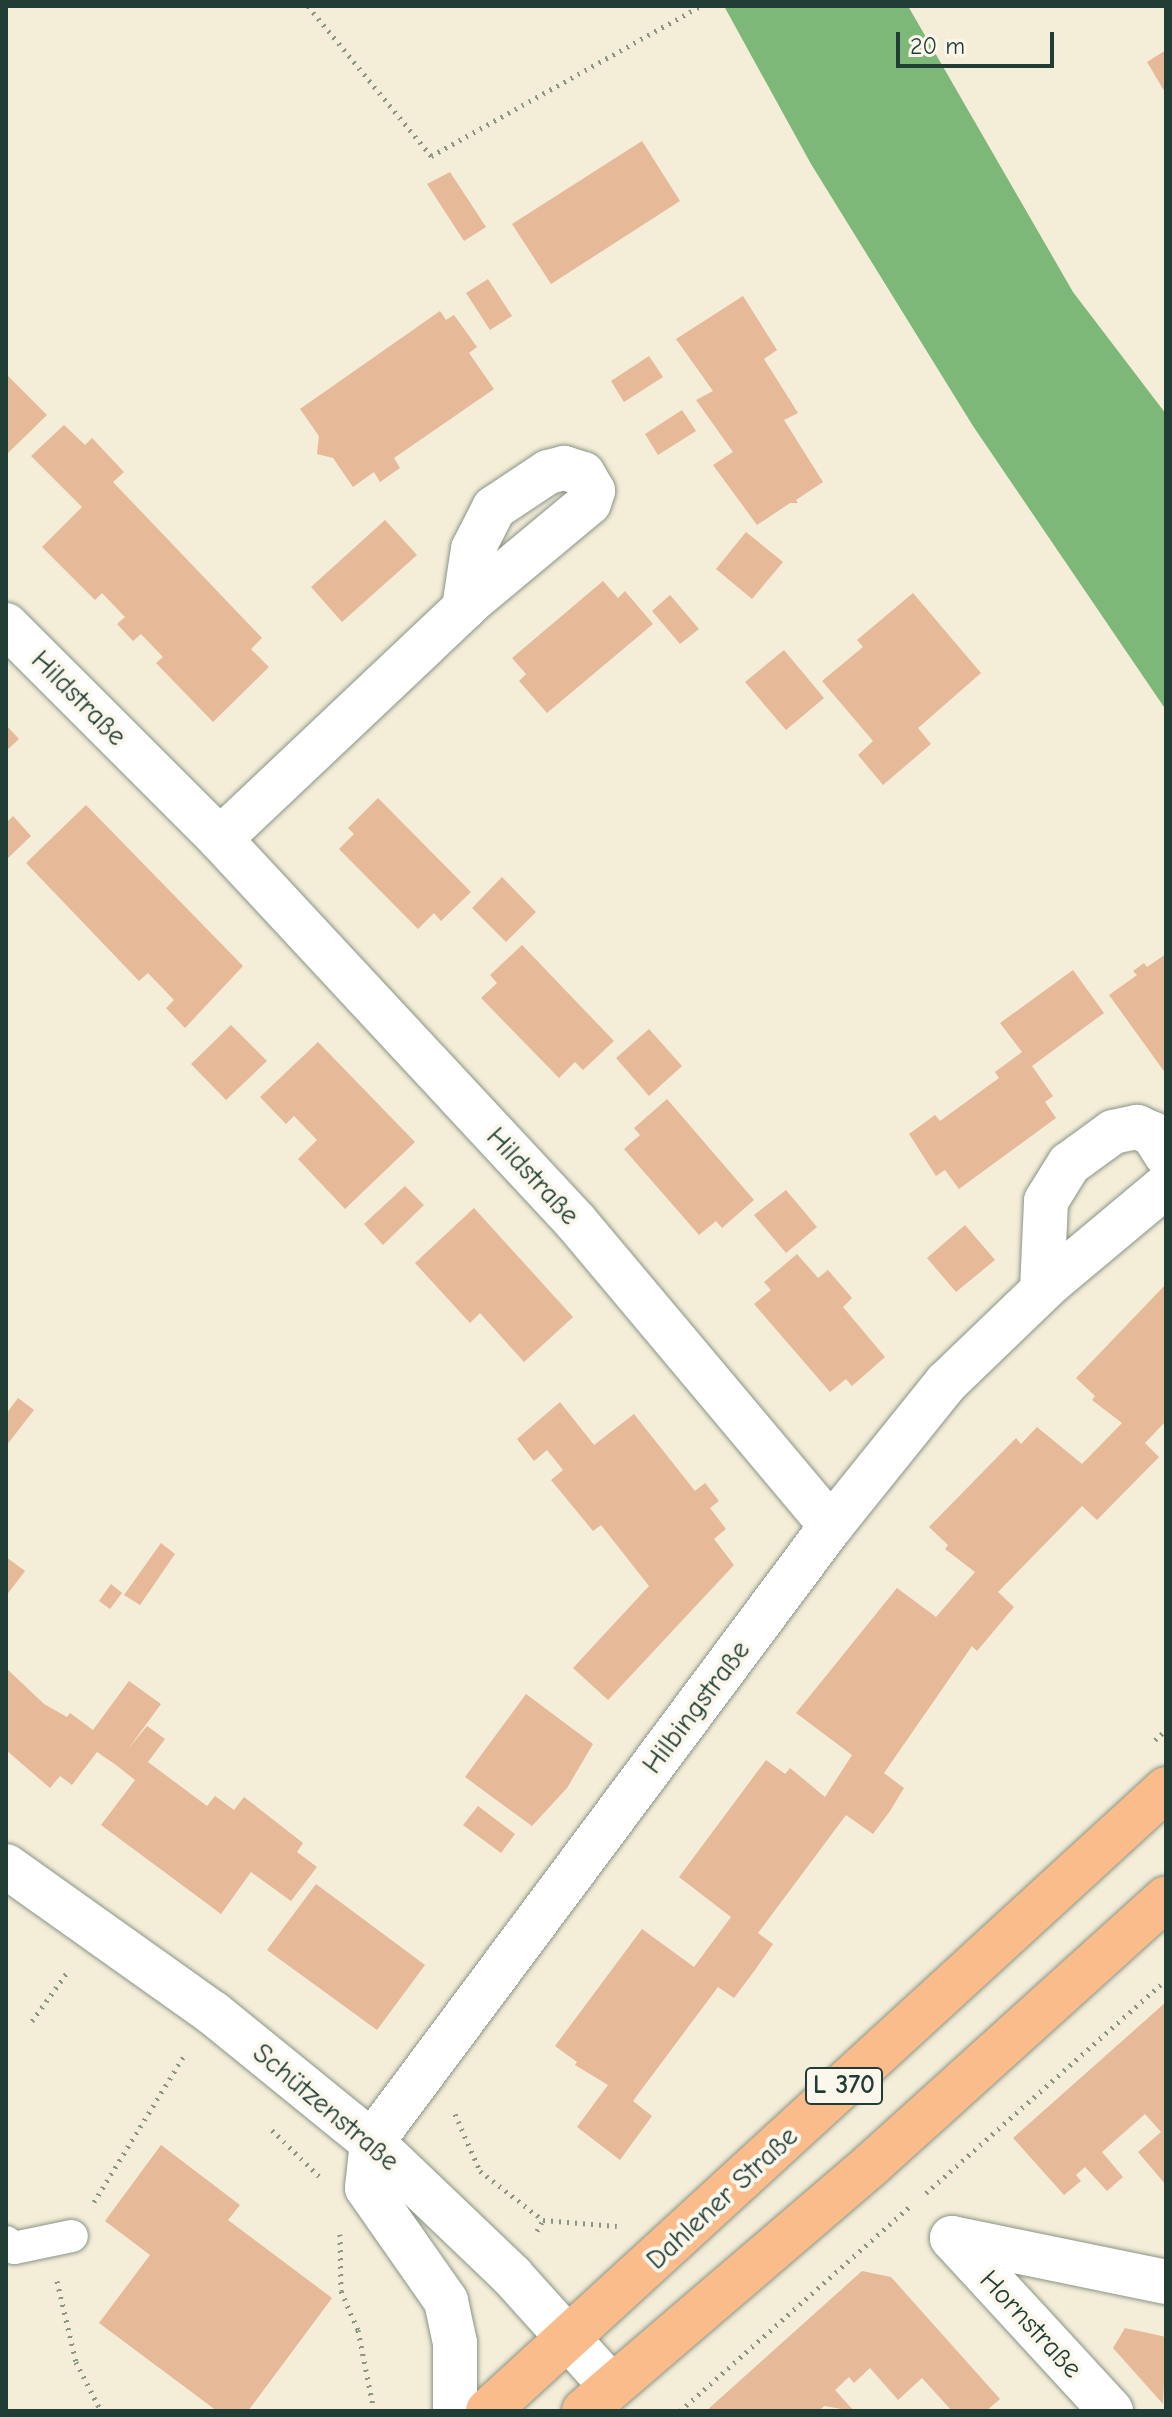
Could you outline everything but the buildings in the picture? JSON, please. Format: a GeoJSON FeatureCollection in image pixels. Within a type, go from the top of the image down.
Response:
{"type":"FeatureCollection","features":[{"type":"Feature","properties":{"kind":"main road","name":"Dahlener Straße"},"geometry":{"type":"LineString","coordinates":[[488,2411],[1166,1789]]}},
{"type":"Feature","properties":{"kind":"main road","name":"L 370"},"geometry":{"type":"LineString","coordinates":[[598,2399],[872,2164],[1166,1898]]}},
{"type":"Feature","properties":{"kind":"street"},"geometry":{"type":"LineString","coordinates":[[220,839],[464,608]]}},
{"type":"Feature","properties":{"kind":"street","name":"Hildstraße"},"geometry":{"type":"LineString","coordinates":[[6,625],[220,839],[576,1222],[831,1526]]}},
{"type":"Feature","properties":{"kind":"street"},"geometry":{"type":"LineString","coordinates":[[1042,1290],[1046,1201],[1069,1164],[1113,1132],[1137,1127],[1153,1134],[1166,1155]]}},
{"type":"Feature","properties":{"kind":"street","name":"Hilbingstraße"},"geometry":{"type":"LineString","coordinates":[[372,2142],[831,1526],[946,1383],[1042,1290],[1166,1186]]}},
{"type":"Feature","properties":{"kind":"street","name":"Schützenstraße"},"geometry":{"type":"LineString","coordinates":[[6,1866],[213,2013],[372,2142],[496,2260],[567,2341],[598,2399]]}},
{"type":"Feature","properties":{"kind":"street"},"geometry":{"type":"LineString","coordinates":[[372,2142],[367,2188],[446,2301],[455,2343],[455,2411]]}},
{"type":"Feature","properties":{"kind":"street"},"geometry":{"type":"LineString","coordinates":[[952,2238],[1166,2282]]}},
{"type":"Feature","properties":{"kind":"street","name":"Hornstraße"},"geometry":{"type":"LineString","coordinates":[[952,2238],[1111,2411]]}},
{"type":"Feature","properties":{"kind":"lane"},"geometry":{"type":"LineString","coordinates":[[6,2242],[14,2248],[61,2238]]}},
{"type":"Feature","properties":{"kind":"path"},"geometry":{"type":"LineString","coordinates":[[308,6],[431,156],[701,6]]}},
{"type":"Feature","properties":{"kind":"path"},"geometry":{"type":"LineString","coordinates":[[101,2411],[76,2362],[61,2238],[213,2013]]}},
{"type":"Feature","properties":{"kind":"path"},"geometry":{"type":"LineString","coordinates":[[419,2082],[455,2108],[456,2126],[480,2171],[543,2220]]}},
{"type":"Feature","properties":{"kind":"path"},"geometry":{"type":"LineString","coordinates":[[872,2164],[952,2238]]}},
{"type":"Feature","properties":{"kind":"path"},"geometry":{"type":"LineString","coordinates":[[340,2231],[341,2291],[358,2330],[374,2411]]}},
{"type":"Feature","properties":{"kind":"green space"},"geometry":{"type":"Polygon","coordinates":[[[724,6],[908,6],[1073,292],[1166,414],[1166,710],[973,426],[811,164],[724,6]]]}}]}
